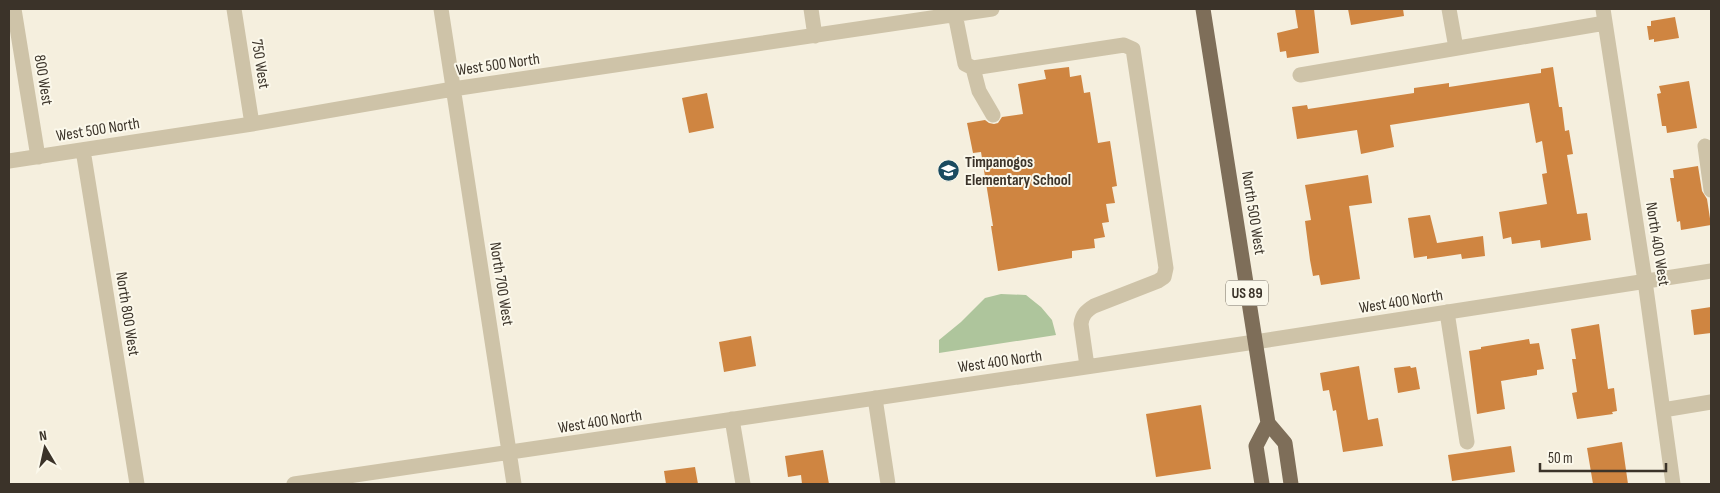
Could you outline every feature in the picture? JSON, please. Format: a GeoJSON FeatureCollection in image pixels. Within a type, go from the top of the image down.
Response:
{"type":"FeatureCollection","features":[{"type":"Feature","properties":{"kind":"main road","name":"North 500 West"},"geometry":{"type":"LineString","coordinates":[[1203,9],[1268,423]]}},
{"type":"Feature","properties":{"kind":"main road"},"geometry":{"type":"LineString","coordinates":[[1262,484],[1256,446],[1268,423],[1285,443],[1292,484]]}},
{"type":"Feature","properties":{"kind":"street","name":"800 West"},"geometry":{"type":"LineString","coordinates":[[14,9],[38,157]]}},
{"type":"Feature","properties":{"kind":"street","name":"750 West"},"geometry":{"type":"LineString","coordinates":[[234,9],[252,124]]}},
{"type":"Feature","properties":{"kind":"street","name":"North 700 West"},"geometry":{"type":"LineString","coordinates":[[441,9],[514,484]]}},
{"type":"Feature","properties":{"kind":"street"},"geometry":{"type":"LineString","coordinates":[[811,9],[815,36]]}},
{"type":"Feature","properties":{"kind":"street","name":"West 500 North"},"geometry":{"type":"LineString","coordinates":[[9,161],[252,124],[453,90],[992,9]]}},
{"type":"Feature","properties":{"kind":"street"},"geometry":{"type":"LineString","coordinates":[[1449,9],[1456,48]]}},
{"type":"Feature","properties":{"kind":"street"},"geometry":{"type":"LineString","coordinates":[[956,14],[969,66],[979,91],[993,115]]}},
{"type":"Feature","properties":{"kind":"street"},"geometry":{"type":"LineString","coordinates":[[1300,75],[1456,48],[1604,16]]}},
{"type":"Feature","properties":{"kind":"street","name":"North 400 West"},"geometry":{"type":"LineString","coordinates":[[1604,16],[1645,281],[1673,484]]}},
{"type":"Feature","properties":{"kind":"street"},"geometry":{"type":"LineString","coordinates":[[969,66],[1124,45],[1133,48],[1166,268],[1164,277],[1086,311],[1081,324],[1088,366]]}},
{"type":"Feature","properties":{"kind":"street"},"geometry":{"type":"LineString","coordinates":[[1705,146],[1711,190]]}},
{"type":"Feature","properties":{"kind":"street","name":"North 800 West"},"geometry":{"type":"LineString","coordinates":[[83,150],[137,484]]}},
{"type":"Feature","properties":{"kind":"street","name":"West 400 North"},"geometry":{"type":"LineString","coordinates":[[294,484],[1255,342],[1711,271]]}},
{"type":"Feature","properties":{"kind":"street"},"geometry":{"type":"LineString","coordinates":[[1447,312],[1467,442]]}},
{"type":"Feature","properties":{"kind":"street"},"geometry":{"type":"LineString","coordinates":[[875,398],[888,484]]}},
{"type":"Feature","properties":{"kind":"street"},"geometry":{"type":"LineString","coordinates":[[1663,410],[1711,402]]}},
{"type":"Feature","properties":{"kind":"street"},"geometry":{"type":"LineString","coordinates":[[732,419],[743,484]]}},
{"type":"Feature","properties":{"kind":"green space"},"geometry":{"type":"Polygon","coordinates":[[[1001,294],[1026,295],[1041,307],[1052,320],[1056,335],[939,353],[939,340],[961,322],[985,298],[1001,294]]]}},
{"type":"Feature","properties":{"kind":"building"},"geometry":{"type":"Polygon","coordinates":[[[1295,9],[1314,9],[1319,53],[1287,58],[1286,51],[1280,52],[1277,33],[1298,28],[1295,9]]]}},
{"type":"Feature","properties":{"kind":"building"},"geometry":{"type":"Polygon","coordinates":[[[1348,9],[1403,9],[1404,16],[1351,25],[1348,9]]]}},
{"type":"Feature","properties":{"kind":"building"},"geometry":{"type":"Polygon","coordinates":[[[1675,17],[1679,38],[1654,42],[1654,39],[1649,40],[1647,26],[1651,26],[1651,21],[1675,17]]]}},
{"type":"Feature","properties":{"kind":"building"},"geometry":{"type":"Polygon","coordinates":[[[1069,67],[1070,77],[1081,75],[1084,93],[1090,92],[1098,143],[1110,141],[1117,186],[1112,187],[1115,203],[1106,204],[1109,222],[1102,223],[1105,237],[1094,239],[1095,248],[1072,251],[1072,258],[998,271],[981,152],[973,153],[967,123],[985,120],[994,124],[998,123],[1002,117],[1023,114],[1018,84],[1046,79],[1044,70],[1069,67]]]}},
{"type":"Feature","properties":{"kind":"building"},"geometry":{"type":"Polygon","coordinates":[[[1553,67],[1559,107],[1562,107],[1565,131],[1569,130],[1573,154],[1567,155],[1577,214],[1587,213],[1591,240],[1541,248],[1540,240],[1512,244],[1511,237],[1503,239],[1499,212],[1547,204],[1542,174],[1547,173],[1542,141],[1536,143],[1529,103],[1390,125],[1394,147],[1361,154],[1357,130],[1297,139],[1292,107],[1307,105],[1308,109],[1414,93],[1414,88],[1449,83],[1449,87],[1541,73],[1541,69],[1553,67]]]}},
{"type":"Feature","properties":{"kind":"building"},"geometry":{"type":"Polygon","coordinates":[[[1689,81],[1697,128],[1667,133],[1666,126],[1662,126],[1657,94],[1661,93],[1659,86],[1689,81]]]}},
{"type":"Feature","properties":{"kind":"building"},"geometry":{"type":"Polygon","coordinates":[[[707,93],[714,128],[689,133],[682,98],[707,93]]]}},
{"type":"Feature","properties":{"kind":"building"},"geometry":{"type":"Polygon","coordinates":[[[1698,166],[1702,191],[1707,199],[1711,225],[1681,230],[1680,221],[1677,222],[1670,178],[1674,178],[1673,170],[1698,166]]]}},
{"type":"Feature","properties":{"kind":"building"},"geometry":{"type":"Polygon","coordinates":[[[1368,175],[1372,203],[1349,206],[1360,279],[1321,285],[1319,275],[1313,276],[1310,260],[1305,221],[1311,220],[1305,185],[1368,175]]]}},
{"type":"Feature","properties":{"kind":"building"},"geometry":{"type":"Polygon","coordinates":[[[1430,215],[1437,243],[1483,236],[1485,256],[1462,259],[1461,254],[1427,259],[1427,256],[1414,258],[1408,218],[1430,215]]]}},
{"type":"Feature","properties":{"kind":"building"},"geometry":{"type":"Polygon","coordinates":[[[1711,307],[1711,333],[1694,335],[1691,310],[1711,307]]]}},
{"type":"Feature","properties":{"kind":"building"},"geometry":{"type":"Polygon","coordinates":[[[1599,324],[1608,389],[1614,388],[1617,411],[1612,412],[1613,414],[1577,419],[1572,393],[1577,392],[1572,359],[1576,359],[1571,329],[1599,324]]]}},
{"type":"Feature","properties":{"kind":"building"},"geometry":{"type":"Polygon","coordinates":[[[751,336],[756,366],[724,372],[719,342],[751,336]]]}},
{"type":"Feature","properties":{"kind":"building"},"geometry":{"type":"Polygon","coordinates":[[[1529,339],[1530,344],[1539,343],[1544,369],[1537,370],[1537,375],[1501,381],[1505,409],[1477,414],[1469,351],[1481,349],[1481,347],[1529,339]]]}},
{"type":"Feature","properties":{"kind":"building"},"geometry":{"type":"Polygon","coordinates":[[[1359,366],[1368,420],[1378,418],[1383,446],[1343,452],[1336,410],[1333,411],[1329,390],[1323,391],[1320,373],[1359,366]]]}},
{"type":"Feature","properties":{"kind":"building"},"geometry":{"type":"Polygon","coordinates":[[[1410,366],[1411,368],[1416,367],[1420,389],[1398,393],[1394,368],[1410,366]]]}},
{"type":"Feature","properties":{"kind":"building"},"geometry":{"type":"Polygon","coordinates":[[[1201,405],[1211,469],[1156,477],[1146,414],[1201,405]]]}},
{"type":"Feature","properties":{"kind":"building"},"geometry":{"type":"Polygon","coordinates":[[[1622,442],[1628,484],[1593,484],[1587,448],[1622,442]]]}},
{"type":"Feature","properties":{"kind":"building"},"geometry":{"type":"Polygon","coordinates":[[[1511,446],[1515,472],[1452,481],[1448,455],[1511,446]]]}},
{"type":"Feature","properties":{"kind":"building"},"geometry":{"type":"Polygon","coordinates":[[[823,450],[829,484],[802,484],[801,475],[788,477],[785,456],[823,450]]]}},
{"type":"Feature","properties":{"kind":"building"},"geometry":{"type":"Polygon","coordinates":[[[695,467],[698,484],[666,484],[664,471],[695,467]]]}},
{"type":"Feature","properties":{"kind":"place","name":"Timpanogos Elementary School"},"geometry":{"type":"Point","coordinates":[949,171]}}]}
